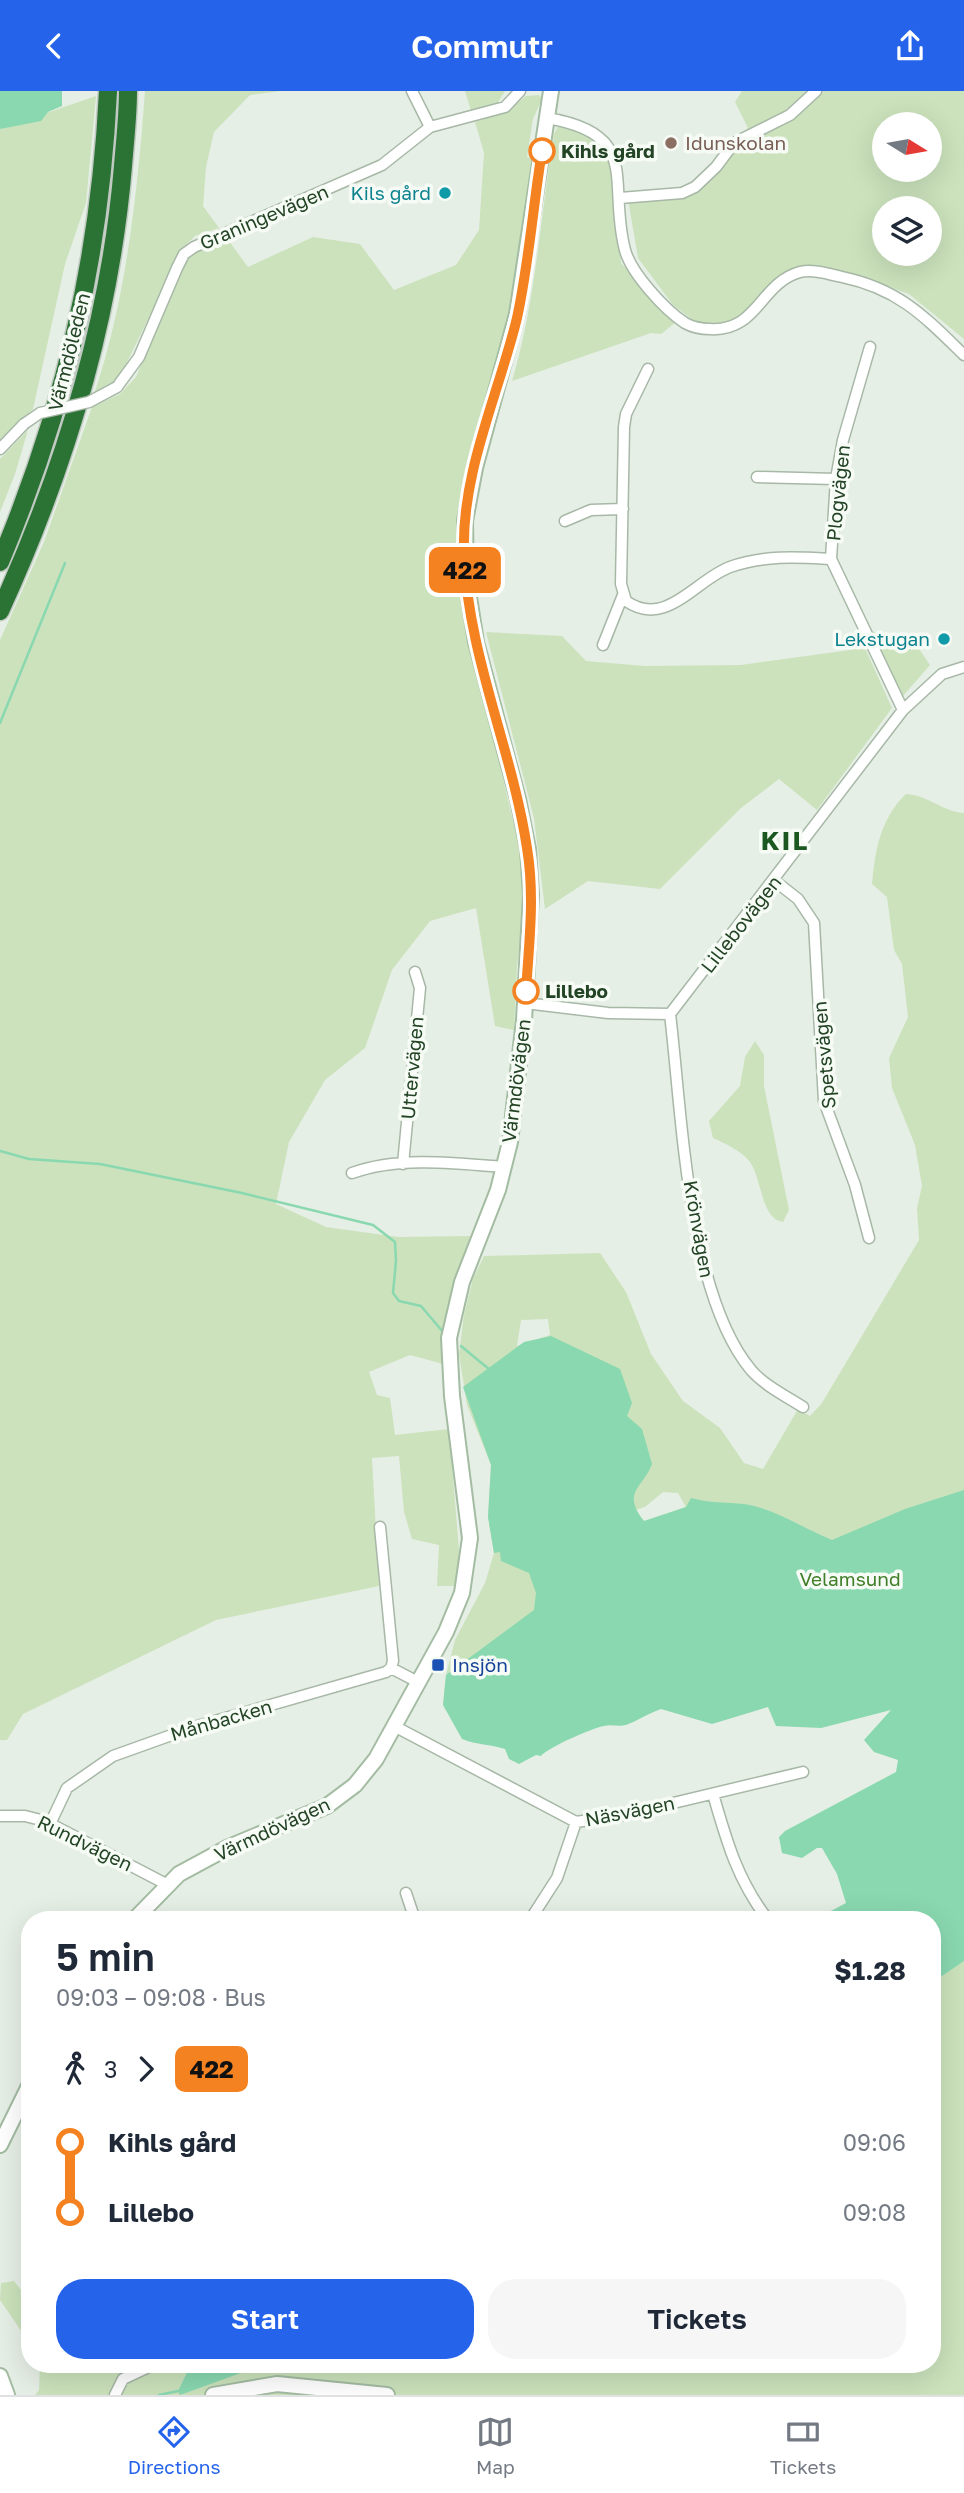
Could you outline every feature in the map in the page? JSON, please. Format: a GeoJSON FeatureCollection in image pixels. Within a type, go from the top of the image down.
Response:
{"type":"FeatureCollection","features":[{"type":"Feature","properties":{"kind":"highway","name":"Värmdöleden"},"geometry":{"type":"LineString","coordinates":[[0,562],[48,439],[72,358],[100,200],[108,91]]}},
{"type":"Feature","properties":{"kind":"highway","name":"Värmdöleden"},"geometry":{"type":"LineString","coordinates":[[0,611],[45,507],[82,398],[108,281],[120,202],[128,91]]}},
{"type":"Feature","properties":{"kind":"main road","name":"Värmdövägen"},"geometry":{"type":"LineString","coordinates":[[142,1911],[166,1884],[179,1874],[229,1847],[316,1812],[334,1801],[370,1768],[446,1632],[466,1575],[470,1538],[452,1396],[449,1338],[462,1282],[505,1167],[515,1112],[531,906],[528,849],[518,799],[476,642],[466,579],[465,521],[475,468],[517,314],[551,91]]}},
{"type":"Feature","properties":{"kind":"main road"},"geometry":{"type":"LineString","coordinates":[[0,2145],[21,2102]]}},
{"type":"Feature","properties":{"kind":"main road"},"geometry":{"type":"LineString","coordinates":[[0,2377],[7,2395]]}},
{"type":"Feature","properties":{"kind":"main road"},"geometry":{"type":"LineString","coordinates":[[213,2395],[277,2384],[387,2395]]}},
{"type":"Feature","properties":{"kind":"street"},"geometry":{"type":"LineString","coordinates":[[412,91],[430,127]]}},
{"type":"Feature","properties":{"kind":"street","name":"Graningevägen"},"geometry":{"type":"LineString","coordinates":[[0,449],[24,424],[40,413],[89,402],[117,387],[139,357],[184,254],[225,232],[382,165],[430,127],[505,107],[520,91]]}},
{"type":"Feature","properties":{"kind":"street"},"geometry":{"type":"LineString","coordinates":[[620,198],[682,193],[695,187],[716,167],[734,143],[790,115],[816,91]]}},
{"type":"Feature","properties":{"kind":"street"},"geometry":{"type":"LineString","coordinates":[[547,118],[586,128],[610,149],[616,165],[624,246],[629,260],[652,292],[685,323],[709,329],[737,326],[783,281],[802,272],[812,272],[863,281],[890,291],[914,306],[964,355]]}},
{"type":"Feature","properties":{"kind":"street","name":"Plogvägen"},"geometry":{"type":"LineString","coordinates":[[870,347],[843,440],[836,479],[831,559],[903,710]]}},
{"type":"Feature","properties":{"kind":"street"},"geometry":{"type":"LineString","coordinates":[[603,645],[623,595],[626,414],[648,369]]}},
{"type":"Feature","properties":{"kind":"street"},"geometry":{"type":"LineString","coordinates":[[758,477],[836,479]]}},
{"type":"Feature","properties":{"kind":"street"},"geometry":{"type":"LineString","coordinates":[[565,521],[591,510],[623,509]]}},
{"type":"Feature","properties":{"kind":"street"},"geometry":{"type":"LineString","coordinates":[[623,595],[640,609],[659,611],[728,568],[776,557],[831,559]]}},
{"type":"Feature","properties":{"kind":"street","name":"Lillebovägen"},"geometry":{"type":"LineString","coordinates":[[670,1014],[775,881],[903,710],[942,674],[964,667]]}},
{"type":"Feature","properties":{"kind":"street","name":"Spetsvägen"},"geometry":{"type":"LineString","coordinates":[[775,881],[798,899],[814,923],[824,1101],[855,1185],[869,1238]]}},
{"type":"Feature","properties":{"kind":"street","name":"Uttervägen"},"geometry":{"type":"LineString","coordinates":[[403,1164],[420,988],[415,972]]}},
{"type":"Feature","properties":{"kind":"street"},"geometry":{"type":"LineString","coordinates":[[525,1003],[608,1013],[670,1014]]}},
{"type":"Feature","properties":{"kind":"street","name":"Krönvägen"},"geometry":{"type":"LineString","coordinates":[[670,1014],[692,1195],[705,1275],[734,1345],[751,1370],[764,1382],[803,1407]]}},
{"type":"Feature","properties":{"kind":"street"},"geometry":{"type":"LineString","coordinates":[[352,1173],[368,1167],[403,1164],[505,1167]]}},
{"type":"Feature","properties":{"kind":"street"},"geometry":{"type":"LineString","coordinates":[[380,1527],[393,1661],[391,1668],[418,1682]]}},
{"type":"Feature","properties":{"kind":"street","name":"Månbacken"},"geometry":{"type":"LineString","coordinates":[[50,1824],[67,1788],[113,1756],[152,1741],[386,1672],[391,1668]]}},
{"type":"Feature","properties":{"kind":"street","name":"Näsvägen"},"geometry":{"type":"LineString","coordinates":[[394,1726],[576,1822],[713,1794],[803,1772]]}},
{"type":"Feature","properties":{"kind":"street"},"geometry":{"type":"LineString","coordinates":[[713,1794],[732,1859],[749,1895],[761,1911]]}},
{"type":"Feature","properties":{"kind":"street","name":"Rundvägen"},"geometry":{"type":"LineString","coordinates":[[0,1816],[25,1816],[50,1824],[166,1884]]}},
{"type":"Feature","properties":{"kind":"street"},"geometry":{"type":"LineString","coordinates":[[536,1911],[557,1878],[576,1822]]}},
{"type":"Feature","properties":{"kind":"street"},"geometry":{"type":"LineString","coordinates":[[406,1893],[412,1911]]}},
{"type":"Feature","properties":{"kind":"street"},"geometry":{"type":"LineString","coordinates":[[115,2395],[124,2379],[136,2373]]}},
{"type":"Feature","properties":{"kind":"green space"},"geometry":{"type":"Polygon","coordinates":[[[145,91],[281,91],[250,95],[214,132],[206,167],[203,206],[219,228],[195,236],[182,249],[119,379],[94,394],[114,321],[129,244],[145,91]]]}},
{"type":"Feature","properties":{"kind":"green space"},"geometry":{"type":"Polygon","coordinates":[[[465,91],[505,91],[497,104],[472,114],[465,91]]]}},
{"type":"Feature","properties":{"kind":"green space"},"geometry":{"type":"Polygon","coordinates":[[[742,91],[964,91],[964,339],[909,294],[856,275],[808,267],[782,276],[746,314],[727,325],[697,323],[673,305],[638,258],[627,193],[676,189],[690,183],[748,128],[735,102],[742,91]]]}},
{"type":"Feature","properties":{"kind":"green space"},"geometry":{"type":"Polygon","coordinates":[[[539,95],[542,99],[533,119],[527,157],[531,158],[531,175],[506,335],[467,463],[461,495],[460,539],[474,655],[521,855],[525,895],[517,967],[514,1030],[495,1026],[476,908],[430,921],[392,970],[365,1048],[325,1080],[289,1142],[276,1204],[326,1227],[398,1237],[470,1236],[447,1308],[443,1364],[410,1355],[369,1372],[377,1395],[390,1398],[395,1435],[449,1429],[459,1550],[456,1586],[437,1586],[439,1545],[412,1539],[404,1512],[399,1456],[372,1458],[379,1586],[216,1620],[23,1714],[7,1740],[0,1740],[0,640],[44,542],[92,407],[120,394],[136,377],[187,258],[197,250],[226,237],[248,267],[313,237],[360,244],[394,290],[456,265],[479,230],[484,153],[475,122],[507,111],[526,96],[539,95]]]}},
{"type":"Feature","properties":{"kind":"green space"},"geometry":{"type":"Polygon","coordinates":[[[96,96],[86,203],[65,264],[33,409],[0,439],[0,129],[96,96]]]}},
{"type":"Feature","properties":{"kind":"green space"},"geometry":{"type":"Polygon","coordinates":[[[558,126],[584,132],[606,152],[615,177],[621,263],[676,322],[661,334],[651,333],[512,381],[527,320],[554,134],[558,126]]]}},
{"type":"Feature","properties":{"kind":"green space"},"geometry":{"type":"Polygon","coordinates":[[[28,430],[15,474],[0,512],[0,459],[28,430]]]}},
{"type":"Feature","properties":{"kind":"green space"},"geometry":{"type":"Polygon","coordinates":[[[870,631],[915,643],[930,665],[903,696],[870,631]]]}},
{"type":"Feature","properties":{"kind":"green space"},"geometry":{"type":"Polygon","coordinates":[[[486,632],[562,636],[586,661],[645,666],[741,665],[865,648],[892,708],[817,810],[779,779],[741,808],[660,889],[588,881],[545,909],[534,818],[486,632]]]}},
{"type":"Feature","properties":{"kind":"green space","name":"Velamsund"},"geometry":{"type":"Polygon","coordinates":[[[906,794],[964,813],[964,2395],[118,2395],[125,2386],[143,2373],[187,2373],[178,2391],[212,2373],[941,2373],[941,1911],[931,1911],[930,1772],[903,1686],[788,1675],[443,1705],[446,1675],[455,1640],[485,1583],[494,1553],[488,1517],[491,1465],[467,1405],[459,1354],[464,1315],[473,1279],[484,1256],[600,1253],[626,1292],[651,1354],[683,1401],[720,1428],[744,1463],[763,1469],[798,1409],[810,1416],[822,1403],[919,1240],[917,1208],[922,1186],[915,1145],[892,1088],[889,1058],[908,1017],[902,964],[894,950],[887,897],[872,884],[881,835],[891,813],[906,794]],[[548,1319],[521,1320],[517,1346],[550,1335],[548,1319]],[[663,1492],[645,1507],[635,1510],[644,1521],[686,1507],[678,1493],[663,1492]]]}},
{"type":"Feature","properties":{"kind":"green space"},"geometry":{"type":"Polygon","coordinates":[[[755,1041],[764,1055],[764,1086],[789,1210],[783,1222],[770,1214],[750,1162],[738,1151],[713,1138],[709,1121],[740,1086],[745,1057],[755,1041]]]}},
{"type":"Feature","properties":{"kind":"green space"},"geometry":{"type":"Polygon","coordinates":[[[14,2281],[21,2290],[21,2331],[0,2300],[1,2283],[14,2281]]]}},
{"type":"Feature","properties":{"kind":"green space"},"geometry":{"type":"Polygon","coordinates":[[[40,2373],[128,2373],[122,2376],[111,2395],[35,2395],[39,2390],[40,2373]]]}},
{"type":"Feature","properties":{"kind":"shaded area"},"geometry":{"type":"Polygon","coordinates":[[[0,91],[62,91],[62,106],[48,112],[41,121],[0,129],[0,91]]]}},
{"type":"Feature","properties":{"kind":"shaded area","name":"Insjön"},"geometry":{"type":"Polygon","coordinates":[[[551,1336],[620,1369],[632,1403],[627,1416],[642,1429],[652,1464],[634,1497],[637,1511],[644,1521],[686,1507],[691,1498],[761,1508],[832,1540],[905,1509],[964,1490],[964,1961],[941,1977],[941,1911],[831,1911],[846,1903],[837,1874],[822,1848],[817,1848],[802,1858],[782,1853],[779,1837],[785,1831],[896,1772],[898,1760],[874,1752],[864,1740],[891,1710],[821,1728],[776,1726],[768,1707],[712,1724],[661,1709],[626,1725],[607,1725],[590,1730],[541,1756],[536,1755],[519,1764],[509,1759],[505,1749],[462,1739],[443,1705],[446,1675],[534,1610],[536,1593],[529,1573],[501,1561],[500,1552],[494,1553],[488,1517],[491,1465],[463,1387],[524,1342],[551,1336]]]}},
{"type":"Feature","properties":{"kind":"shaded area"},"geometry":{"type":"Polygon","coordinates":[[[187,2373],[241,2373],[180,2395],[178,2391],[187,2373]]]}},
{"type":"Feature","properties":{"kind":"waterway"},"geometry":{"type":"LineString","coordinates":[[0,723],[65,563]]}},
{"type":"Feature","properties":{"kind":"waterway"},"geometry":{"type":"LineString","coordinates":[[0,1151],[29,1159],[100,1164],[242,1193],[373,1225],[395,1242],[393,1293],[399,1301],[421,1306],[443,1332]]}},
{"type":"Feature","properties":{"kind":"waterway"},"geometry":{"type":"LineString","coordinates":[[461,1346],[490,1370]]}},
{"type":"Feature","properties":{"kind":"waterway"},"geometry":{"type":"LineString","coordinates":[[159,2395],[178,2391]]}},
{"type":"Feature","properties":{"kind":"bus line","name":"422"},"geometry":{"type":"LineString","coordinates":[[526,991],[531,918],[528,849],[518,799],[476,642],[466,579],[464,536],[468,496],[517,314],[542,151]]}},
{"type":"Feature","properties":{"kind":"place","name":"Idunskolan"},"geometry":{"type":"Point","coordinates":[671,143]}},
{"type":"Feature","properties":{"kind":"place","name":"Kihls gård"},"geometry":{"type":"Point","coordinates":[542,151]}},
{"type":"Feature","properties":{"kind":"place","name":"Kils gård"},"geometry":{"type":"Point","coordinates":[445,193]}},
{"type":"Feature","properties":{"kind":"place","name":"Lekstugan"},"geometry":{"type":"Point","coordinates":[944,639]}},
{"type":"Feature","properties":{"kind":"place","name":"Lillebo"},"geometry":{"type":"Point","coordinates":[526,991]}},
{"type":"Feature","properties":{"kind":"place","name":"Insjön"},"geometry":{"type":"Point","coordinates":[438,1665]}},
{"type":"Feature","properties":{"kind":"district","name":"KIL"},"geometry":{"type":"Point","coordinates":[785,841]}}]}
